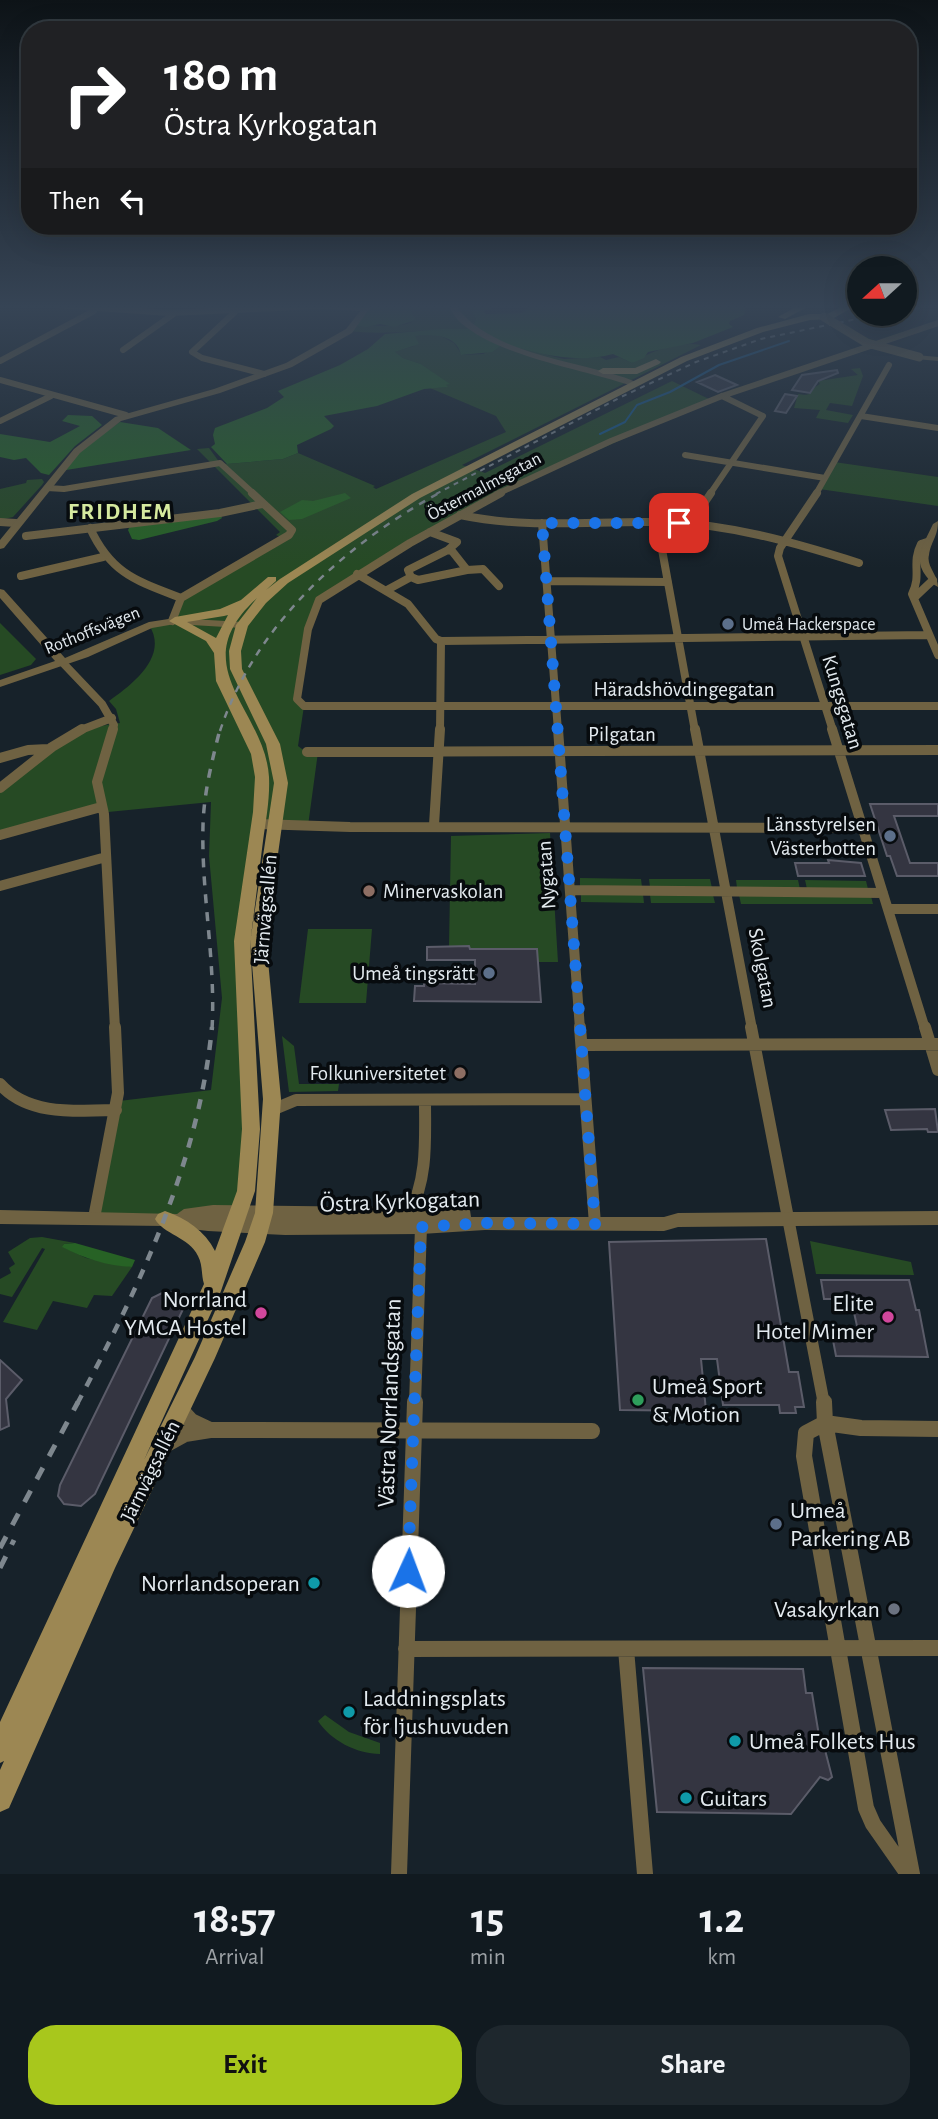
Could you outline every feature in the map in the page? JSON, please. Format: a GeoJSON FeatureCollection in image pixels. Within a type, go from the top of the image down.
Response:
{"type":"FeatureCollection","features":[{"type":"Feature","properties":{"kind":"main road","name":"Järnvägsallén"},"geometry":{"type":"LineString","coordinates":[[0,1799],[107,1560],[180,1409],[255,1242],[262,1220],[272,1110],[258,939],[267,824],[261,765],[222,681],[219,653],[248,597],[307,556],[384,507],[603,392]]}},
{"type":"Feature","properties":{"kind":"main road","name":"Järnvägsallén"},"geometry":{"type":"LineString","coordinates":[[235,624],[284,581],[392,510],[612,392]]}},
{"type":"Feature","properties":{"kind":"main road"},"geometry":{"type":"LineString","coordinates":[[173,621],[224,612],[248,597]]}},
{"type":"Feature","properties":{"kind":"main road"},"geometry":{"type":"LineString","coordinates":[[173,621],[210,638],[219,653]]}},
{"type":"Feature","properties":{"kind":"main road","name":"Järnvägsallén"},"geometry":{"type":"LineString","coordinates":[[0,1750],[211,1291],[246,1191],[250,1129],[242,941],[267,824],[280,790],[277,756],[236,669],[235,624]]}},
{"type":"Feature","properties":{"kind":"main road"},"geometry":{"type":"LineString","coordinates":[[165,1219],[193,1233],[203,1247],[212,1263],[211,1291]]}},
{"type":"Feature","properties":{"kind":"street"},"geometry":{"type":"LineString","coordinates":[[40,392],[126,415]]}},
{"type":"Feature","properties":{"kind":"street"},"geometry":{"type":"LineString","coordinates":[[0,546],[77,451],[126,415],[211,392]]}},
{"type":"Feature","properties":{"kind":"street","name":"Östermalmsgatan"},"geometry":{"type":"LineString","coordinates":[[304,706],[297,699],[307,629],[316,604],[324,595],[460,515],[551,468],[732,392]]}},
{"type":"Feature","properties":{"kind":"street","name":"Kungsgatan"},"geometry":{"type":"LineString","coordinates":[[874,392],[778,556],[837,751],[934,1044],[938,1070]]}},
{"type":"Feature","properties":{"kind":"street"},"geometry":{"type":"LineString","coordinates":[[0,421],[51,396]]}},
{"type":"Feature","properties":{"kind":"street"},"geometry":{"type":"LineString","coordinates":[[690,524],[763,416],[722,396]]}},
{"type":"Feature","properties":{"kind":"street"},"geometry":{"type":"LineString","coordinates":[[861,416],[938,428]]}},
{"type":"Feature","properties":{"kind":"street"},"geometry":{"type":"LineString","coordinates":[[685,455],[825,478]]}},
{"type":"Feature","properties":{"kind":"street"},"geometry":{"type":"LineString","coordinates":[[47,488],[64,489],[220,463],[292,530],[181,598],[173,621]]}},
{"type":"Feature","properties":{"kind":"street"},"geometry":{"type":"LineString","coordinates":[[26,536],[220,513],[262,504]]}},
{"type":"Feature","properties":{"kind":"street"},"geometry":{"type":"LineString","coordinates":[[460,515],[496,523],[690,524],[786,540],[859,563]]}},
{"type":"Feature","properties":{"kind":"street"},"geometry":{"type":"LineString","coordinates":[[0,522],[16,523]]}},
{"type":"Feature","properties":{"kind":"street","name":"Skolgatan"},"geometry":{"type":"LineString","coordinates":[[657,522],[676,638],[825,1408],[825,1423],[870,1648],[910,1874]]}},
{"type":"Feature","properties":{"kind":"street","name":"Nygatan"},"geometry":{"type":"LineString","coordinates":[[542,523],[595,1219]]}},
{"type":"Feature","properties":{"kind":"street"},"geometry":{"type":"LineString","coordinates":[[913,599],[936,582],[923,561],[927,542],[938,524]]}},
{"type":"Feature","properties":{"kind":"street"},"geometry":{"type":"LineString","coordinates":[[90,528],[103,556],[116,569],[141,583],[181,598]]}},
{"type":"Feature","properties":{"kind":"street"},"geometry":{"type":"LineString","coordinates":[[411,578],[408,570],[448,550],[457,542],[430,532]]}},
{"type":"Feature","properties":{"kind":"street"},"geometry":{"type":"LineString","coordinates":[[927,542],[921,544],[916,554],[915,566],[919,581],[912,594],[938,655]]}},
{"type":"Feature","properties":{"kind":"street"},"geometry":{"type":"LineString","coordinates":[[448,550],[452,551],[467,570]]}},
{"type":"Feature","properties":{"kind":"street"},"geometry":{"type":"LineString","coordinates":[[21,576],[103,556]]}},
{"type":"Feature","properties":{"kind":"street"},"geometry":{"type":"LineString","coordinates":[[387,590],[411,578],[418,580],[483,569],[499,586]]}},
{"type":"Feature","properties":{"kind":"street"},"geometry":{"type":"LineString","coordinates":[[357,574],[408,604],[436,639],[441,641],[929,635]]}},
{"type":"Feature","properties":{"kind":"street"},"geometry":{"type":"LineString","coordinates":[[546,581],[668,582]]}},
{"type":"Feature","properties":{"kind":"street"},"geometry":{"type":"LineString","coordinates":[[0,592],[102,704],[112,718],[114,729],[101,761],[97,782],[104,814],[118,1093],[94,1218]]}},
{"type":"Feature","properties":{"kind":"street","name":"Rothoffsvägen"},"geometry":{"type":"LineString","coordinates":[[0,684],[99,649],[138,629],[173,621],[235,624]]}},
{"type":"Feature","properties":{"kind":"street"},"geometry":{"type":"LineString","coordinates":[[434,825],[441,706],[441,641]]}},
{"type":"Feature","properties":{"kind":"street","name":"Häradshövdingegatan"},"geometry":{"type":"LineString","coordinates":[[304,706],[938,706]]}},
{"type":"Feature","properties":{"kind":"street"},"geometry":{"type":"LineString","coordinates":[[0,788],[48,749],[80,728],[112,718]]}},
{"type":"Feature","properties":{"kind":"street"},"geometry":{"type":"LineString","coordinates":[[0,758],[27,750],[48,749]]}},
{"type":"Feature","properties":{"kind":"street","name":"Pilgatan"},"geometry":{"type":"LineString","coordinates":[[307,752],[938,750]]}},
{"type":"Feature","properties":{"kind":"street"},"geometry":{"type":"LineString","coordinates":[[0,835],[101,807]]}},
{"type":"Feature","properties":{"kind":"street"},"geometry":{"type":"LineString","coordinates":[[267,824],[351,827],[565,825],[862,828]]}},
{"type":"Feature","properties":{"kind":"street"},"geometry":{"type":"LineString","coordinates":[[0,886],[106,856]]}},
{"type":"Feature","properties":{"kind":"street"},"geometry":{"type":"LineString","coordinates":[[570,890],[883,893]]}},
{"type":"Feature","properties":{"kind":"street"},"geometry":{"type":"LineString","coordinates":[[888,909],[938,909]]}},
{"type":"Feature","properties":{"kind":"street"},"geometry":{"type":"LineString","coordinates":[[582,1045],[934,1044]]}},
{"type":"Feature","properties":{"kind":"street"},"geometry":{"type":"LineString","coordinates":[[0,1084],[10,1096],[32,1106],[116,1110]]}},
{"type":"Feature","properties":{"kind":"street","name":"Västra Norrlandsgatan"},"geometry":{"type":"LineString","coordinates":[[399,1874],[412,1431],[415,1221],[423,1172],[425,1100]]}},
{"type":"Feature","properties":{"kind":"street"},"geometry":{"type":"LineString","coordinates":[[272,1110],[290,1101],[584,1100]]}},
{"type":"Feature","properties":{"kind":"street","name":"Östra Kyrkogatan"},"geometry":{"type":"LineString","coordinates":[[0,1217],[485,1223],[595,1219],[664,1224],[678,1220],[938,1218]]}},
{"type":"Feature","properties":{"kind":"street"},"geometry":{"type":"LineString","coordinates":[[180,1409],[191,1421],[210,1430]]}},
{"type":"Feature","properties":{"kind":"street"},"geometry":{"type":"LineString","coordinates":[[825,1423],[861,1428],[938,1429]]}},
{"type":"Feature","properties":{"kind":"street","name":"Skolgatan"},"geometry":{"type":"LineString","coordinates":[[825,1423],[806,1433],[803,1446],[866,1808],[873,1824],[910,1874]]}},
{"type":"Feature","properties":{"kind":"street"},"geometry":{"type":"LineString","coordinates":[[163,1446],[185,1434],[210,1430],[592,1431]]}},
{"type":"Feature","properties":{"kind":"street"},"geometry":{"type":"LineString","coordinates":[[406,1649],[938,1647]]}},
{"type":"Feature","properties":{"kind":"street"},"geometry":{"type":"LineString","coordinates":[[626,1649],[645,1874]]}},
{"type":"Feature","properties":{"kind":"green space"},"geometry":{"type":"Polygon","coordinates":[[[279,392],[414,392],[377,406],[324,416],[334,426],[297,445],[298,453],[283,459],[227,464],[211,447],[215,444],[215,428],[267,408],[284,397],[279,392]]]}},
{"type":"Feature","properties":{"kind":"green space"},"geometry":{"type":"Polygon","coordinates":[[[440,392],[606,392],[462,465],[485,473],[649,392],[696,392],[711,400],[490,498],[316,604],[297,699],[304,706],[298,746],[306,752],[318,752],[308,826],[258,824],[247,910],[250,1080],[240,1212],[165,1219],[94,1218],[119,1101],[211,1090],[222,998],[209,856],[211,802],[108,812],[106,804],[0,832],[0,792],[41,758],[70,739],[86,731],[120,723],[116,709],[109,701],[146,668],[155,648],[149,625],[172,621],[181,598],[283,538],[276,535],[280,532],[197,449],[209,448],[220,463],[227,464],[283,459],[298,453],[375,486],[373,487],[376,489],[506,432],[496,416],[440,392]]]}},
{"type":"Feature","properties":{"kind":"green space"},"geometry":{"type":"Polygon","coordinates":[[[857,392],[852,406],[830,403],[826,410],[853,415],[848,423],[816,418],[820,410],[794,408],[798,394],[857,392]]]}},
{"type":"Feature","properties":{"kind":"green space"},"geometry":{"type":"Polygon","coordinates":[[[68,415],[92,416],[102,425],[75,446],[49,475],[41,473],[26,458],[14,460],[0,457],[0,434],[50,442],[80,426],[62,421],[68,415]]]}},
{"type":"Feature","properties":{"kind":"green space"},"geometry":{"type":"Polygon","coordinates":[[[120,422],[158,428],[191,450],[60,471],[77,451],[120,422]]]}},
{"type":"Feature","properties":{"kind":"green space"},"geometry":{"type":"Polygon","coordinates":[[[834,462],[938,477],[938,506],[819,489],[834,462]]]}},
{"type":"Feature","properties":{"kind":"green space"},"geometry":{"type":"Polygon","coordinates":[[[42,479],[42,485],[13,517],[0,520],[0,489],[26,483],[27,480],[42,479]]]}},
{"type":"Feature","properties":{"kind":"green space"},"geometry":{"type":"Polygon","coordinates":[[[345,493],[351,498],[302,519],[289,520],[280,512],[302,500],[313,501],[345,493]]]}},
{"type":"Feature","properties":{"kind":"green space"},"geometry":{"type":"Polygon","coordinates":[[[220,513],[222,518],[217,521],[139,540],[132,539],[128,530],[131,524],[220,513]]]}},
{"type":"Feature","properties":{"kind":"green space"},"geometry":{"type":"Polygon","coordinates":[[[0,623],[36,659],[31,665],[0,675],[0,623]]]}},
{"type":"Feature","properties":{"kind":"green space"},"geometry":{"type":"Polygon","coordinates":[[[550,833],[558,962],[537,962],[470,950],[469,946],[449,946],[451,836],[550,833]]]}},
{"type":"Feature","properties":{"kind":"green space"},"geometry":{"type":"Polygon","coordinates":[[[580,878],[641,879],[642,887],[580,887],[580,878]]]}},
{"type":"Feature","properties":{"kind":"green space"},"geometry":{"type":"Polygon","coordinates":[[[649,879],[710,879],[712,888],[650,887],[649,879]]]}},
{"type":"Feature","properties":{"kind":"green space"},"geometry":{"type":"Polygon","coordinates":[[[736,880],[798,880],[800,889],[737,888],[736,880]]]}},
{"type":"Feature","properties":{"kind":"green space"},"geometry":{"type":"Polygon","coordinates":[[[805,880],[866,881],[868,889],[807,889],[805,880]]]}},
{"type":"Feature","properties":{"kind":"green space"},"geometry":{"type":"Polygon","coordinates":[[[581,894],[643,894],[644,903],[581,902],[581,894]]]}},
{"type":"Feature","properties":{"kind":"green space"},"geometry":{"type":"Polygon","coordinates":[[[650,895],[713,895],[715,903],[651,903],[650,895]]]}},
{"type":"Feature","properties":{"kind":"green space"},"geometry":{"type":"Polygon","coordinates":[[[739,895],[871,896],[873,904],[741,904],[739,895]]]}},
{"type":"Feature","properties":{"kind":"green space"},"geometry":{"type":"Polygon","coordinates":[[[308,929],[372,929],[366,1003],[299,1003],[308,929]]]}},
{"type":"Feature","properties":{"kind":"green space"},"geometry":{"type":"Polygon","coordinates":[[[282,1036],[294,1046],[299,1084],[339,1084],[338,1091],[289,1092],[282,1036]]]}},
{"type":"Feature","properties":{"kind":"green space"},"geometry":{"type":"Polygon","coordinates":[[[42,1237],[75,1243],[64,1244],[63,1247],[86,1258],[132,1267],[112,1296],[94,1295],[87,1308],[53,1301],[37,1330],[3,1322],[45,1249],[42,1248],[12,1297],[0,1294],[0,1279],[11,1273],[9,1268],[15,1264],[8,1252],[30,1238],[42,1237]]]}},
{"type":"Feature","properties":{"kind":"green space"},"geometry":{"type":"Polygon","coordinates":[[[810,1241],[911,1262],[914,1275],[816,1274],[810,1241]]]}},
{"type":"Feature","properties":{"kind":"green space"},"geometry":{"type":"Polygon","coordinates":[[[75,1243],[135,1260],[132,1267],[114,1265],[87,1258],[62,1247],[64,1244],[75,1243]]]}},
{"type":"Feature","properties":{"kind":"green space"},"geometry":{"type":"Polygon","coordinates":[[[325,1715],[349,1732],[380,1743],[380,1754],[362,1752],[337,1740],[318,1721],[325,1715]]]}},
{"type":"Feature","properties":{"kind":"building"},"geometry":{"type":"Polygon","coordinates":[[[785,394],[797,396],[786,413],[775,411],[785,394]]]}},
{"type":"Feature","properties":{"kind":"building","name":"Länsstyrelsen Västerbotten"},"geometry":{"type":"Polygon","coordinates":[[[870,804],[938,804],[938,816],[894,816],[910,863],[938,863],[938,876],[897,876],[890,856],[887,856],[870,804]]]}},
{"type":"Feature","properties":{"kind":"building"},"geometry":{"type":"Polygon","coordinates":[[[828,860],[861,863],[865,876],[798,876],[795,863],[829,863],[828,860]]]}},
{"type":"Feature","properties":{"kind":"building","name":"Umeå tingsrätt"},"geometry":{"type":"Polygon","coordinates":[[[469,946],[470,949],[537,949],[541,1002],[414,1001],[415,986],[424,986],[424,983],[475,984],[475,960],[427,960],[427,947],[469,946]]]}},
{"type":"Feature","properties":{"kind":"building"},"geometry":{"type":"Polygon","coordinates":[[[935,1109],[938,1132],[928,1132],[927,1129],[891,1130],[885,1110],[935,1109]]]}},
{"type":"Feature","properties":{"kind":"building"},"geometry":{"type":"Polygon","coordinates":[[[766,1239],[789,1372],[798,1372],[804,1407],[795,1407],[796,1413],[780,1413],[779,1405],[723,1405],[717,1359],[701,1359],[706,1411],[620,1410],[609,1242],[766,1239]]]}},
{"type":"Feature","properties":{"kind":"building","name":"Elite Hotel Mimer"},"geometry":{"type":"Polygon","coordinates":[[[821,1280],[909,1280],[916,1310],[919,1310],[928,1357],[836,1356],[832,1335],[859,1335],[851,1299],[824,1299],[821,1280]]]}},
{"type":"Feature","properties":{"kind":"building"},"geometry":{"type":"Polygon","coordinates":[[[166,1291],[180,1294],[185,1305],[95,1494],[81,1506],[64,1504],[58,1496],[60,1485],[152,1298],[166,1291]]]}},
{"type":"Feature","properties":{"kind":"building"},"geometry":{"type":"Polygon","coordinates":[[[0,1360],[22,1380],[6,1399],[9,1426],[0,1430],[0,1360]]]}},
{"type":"Feature","properties":{"kind":"building","name":"Umeå Folkets Hus"},"geometry":{"type":"Polygon","coordinates":[[[643,1668],[803,1669],[806,1693],[812,1693],[821,1748],[825,1750],[832,1777],[828,1780],[820,1777],[791,1814],[657,1812],[643,1668]]]}},
{"type":"Feature","properties":{"kind":"waterway"},"geometry":{"type":"LineString","coordinates":[[600,434],[625,422],[637,405],[669,392]]}},
{"type":"Feature","properties":{"kind":"railway"},"geometry":{"type":"LineString","coordinates":[[436,494],[631,392]]}},
{"type":"Feature","properties":{"kind":"railway"},"geometry":{"type":"LineString","coordinates":[[220,731],[255,657],[279,623],[307,592],[369,538],[439,493]]}},
{"type":"Feature","properties":{"kind":"railway"},"geometry":{"type":"LineString","coordinates":[[212,1029],[212,978],[203,825],[211,765],[220,729]]}},
{"type":"Feature","properties":{"kind":"railway"},"geometry":{"type":"LineString","coordinates":[[77,1404],[123,1314],[163,1222],[194,1126],[212,1027]]}},
{"type":"Feature","properties":{"kind":"railway"},"geometry":{"type":"LineString","coordinates":[[0,1548],[78,1402]]}},
{"type":"Feature","properties":{"kind":"railway"},"geometry":{"type":"LineString","coordinates":[[0,1568],[14,1540]]}},
{"type":"Feature","properties":{"kind":"place","name":"Umeå Hackerspace"},"geometry":{"type":"Point","coordinates":[728,624]}},
{"type":"Feature","properties":{"kind":"place","name":"Länsstyrelsen Västerbotten"},"geometry":{"type":"Point","coordinates":[890,836]}},
{"type":"Feature","properties":{"kind":"place","name":"Minervaskolan"},"geometry":{"type":"Point","coordinates":[369,891]}},
{"type":"Feature","properties":{"kind":"place","name":"Umeå tingsrätt"},"geometry":{"type":"Point","coordinates":[489,973]}},
{"type":"Feature","properties":{"kind":"place","name":"Folkuniversitetet"},"geometry":{"type":"Point","coordinates":[460,1073]}},
{"type":"Feature","properties":{"kind":"place","name":"Norrland YMCA Hostel"},"geometry":{"type":"Point","coordinates":[261,1313]}},
{"type":"Feature","properties":{"kind":"place","name":"Elite Hotel Mimer"},"geometry":{"type":"Point","coordinates":[888,1317]}},
{"type":"Feature","properties":{"kind":"place","name":"Umeå Sport & Motion"},"geometry":{"type":"Point","coordinates":[638,1400]}},
{"type":"Feature","properties":{"kind":"place","name":"Umeå Parkering AB"},"geometry":{"type":"Point","coordinates":[776,1524]}},
{"type":"Feature","properties":{"kind":"place","name":"Norrlandsoperan"},"geometry":{"type":"Point","coordinates":[314,1583]}},
{"type":"Feature","properties":{"kind":"place","name":"Vasakyrkan"},"geometry":{"type":"Point","coordinates":[894,1609]}},
{"type":"Feature","properties":{"kind":"place","name":"Laddningsplats för ljushuvuden"},"geometry":{"type":"Point","coordinates":[349,1712]}},
{"type":"Feature","properties":{"kind":"place","name":"Umeå Folkets Hus"},"geometry":{"type":"Point","coordinates":[735,1741]}},
{"type":"Feature","properties":{"kind":"place","name":"Guitars"},"geometry":{"type":"Point","coordinates":[686,1798]}},
{"type":"Feature","properties":{"kind":"district","name":"FRIDHEM"},"geometry":{"type":"Point","coordinates":[121,511]}},
{"type":"Feature","properties":{"kind":"route"},"geometry":{"type":"LineString","coordinates":[[408,1571],[421,1227],[485,1223],[595,1224],[542,523],[679,523]]}}]}
